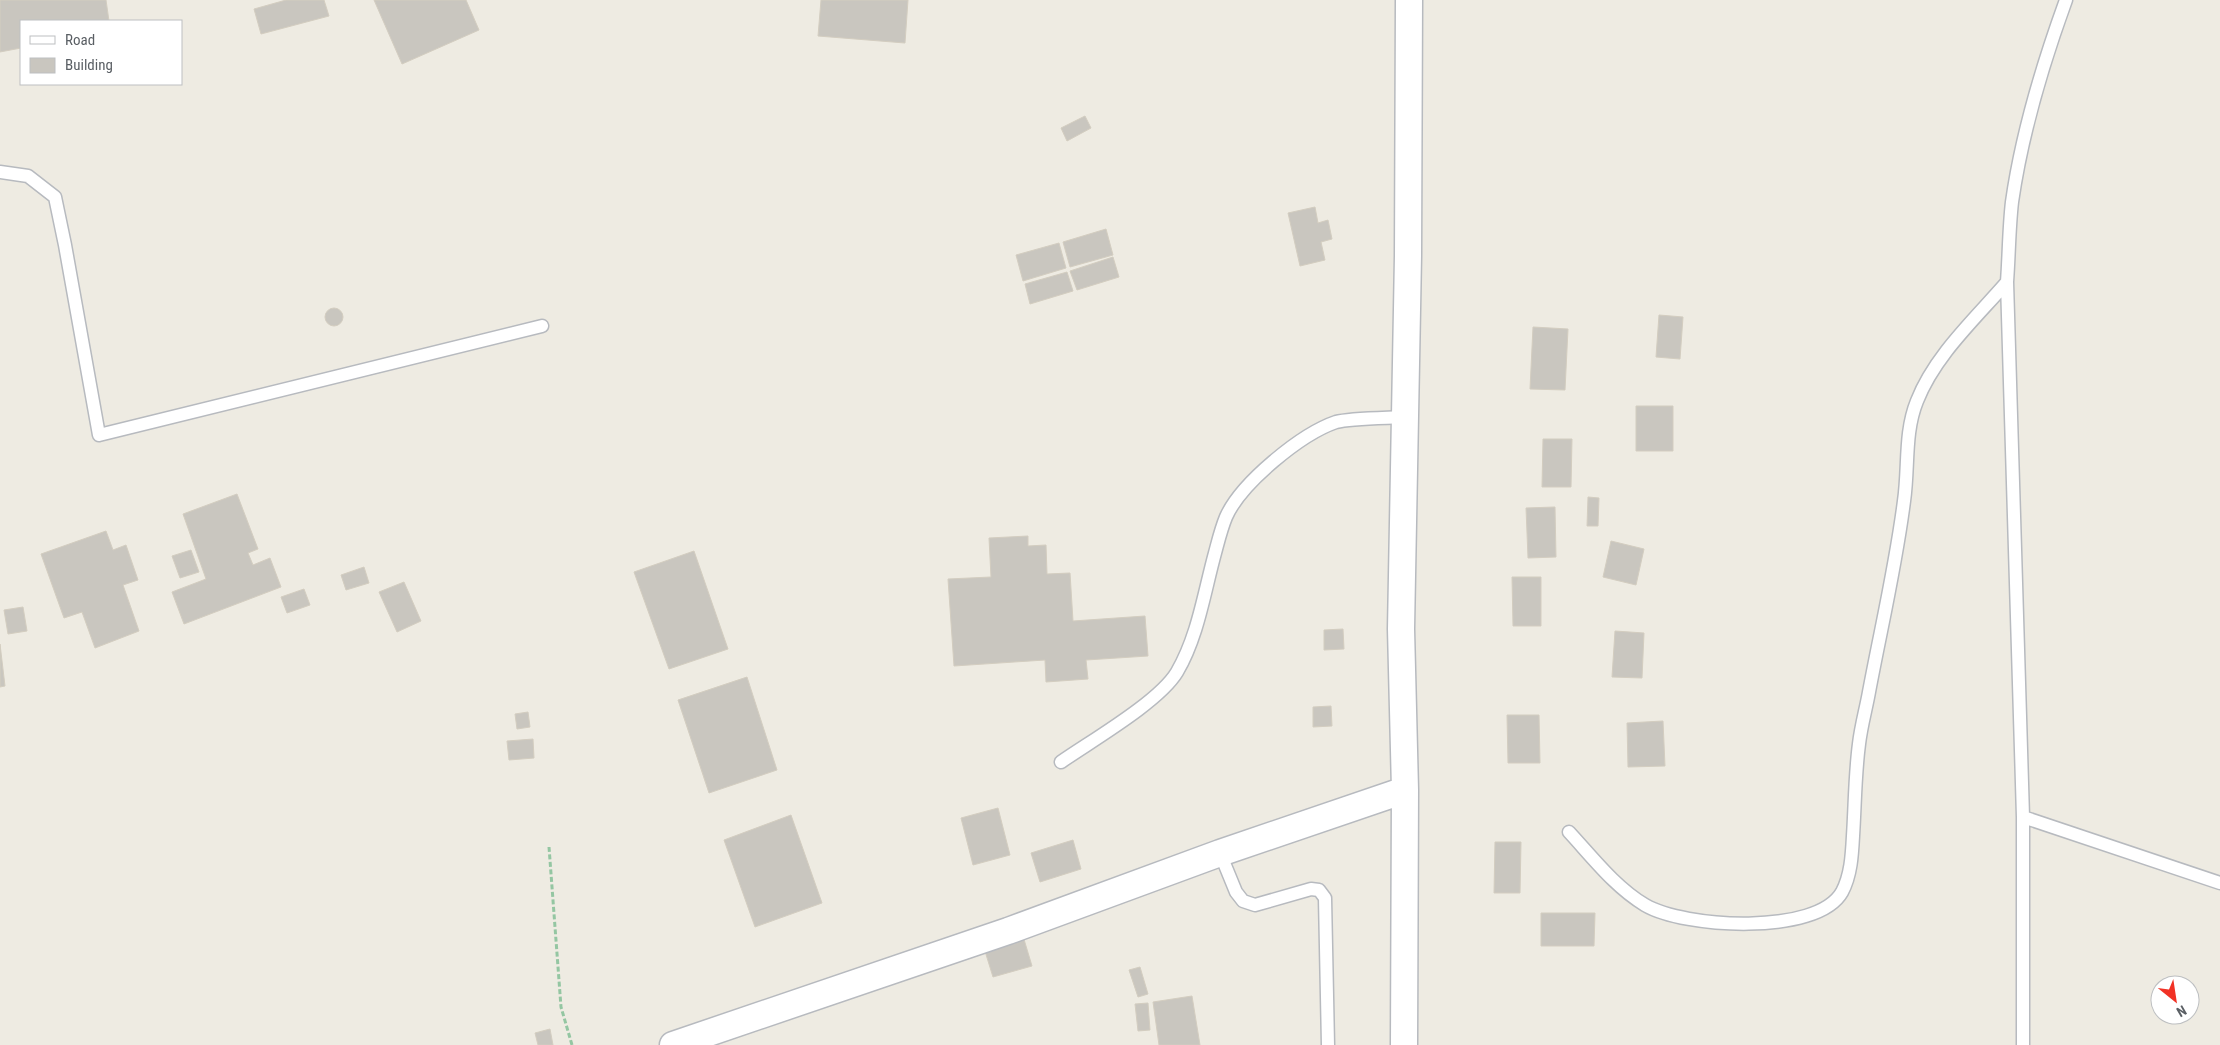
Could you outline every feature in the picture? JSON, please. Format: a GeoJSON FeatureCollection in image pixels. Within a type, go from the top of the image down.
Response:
{"type":"FeatureCollection","features":[{"type":"Feature","properties":{"kind":"street"},"geometry":{"type":"LineString","coordinates":[[1404,1045],[1404,790],[1401,629],[1408,256],[1408,0]]}},
{"type":"Feature","properties":{"kind":"street"},"geometry":{"type":"LineString","coordinates":[[673,1045],[999,934],[1220,853],[1404,790]]}},
{"type":"Feature","properties":{"kind":"lane"},"geometry":{"type":"LineString","coordinates":[[2023,1045],[2023,817],[2007,282],[2012,203],[2024,138],[2040,75],[2066,0]]}},
{"type":"Feature","properties":{"kind":"lane"},"geometry":{"type":"LineString","coordinates":[[0,172],[28,176],[55,197],[99,435],[542,326]]}},
{"type":"Feature","properties":{"kind":"lane"},"geometry":{"type":"LineString","coordinates":[[1569,832],[1626,892],[1648,907],[1676,916],[1706,922],[1732,924],[1801,918],[1820,912],[1832,904],[1841,893],[1851,865],[1859,744],[1904,507],[1909,431],[1916,402],[1930,375],[2007,282]]}},
{"type":"Feature","properties":{"kind":"lane"},"geometry":{"type":"LineString","coordinates":[[1061,762],[1137,710],[1160,691],[1176,674],[1196,628],[1215,551],[1226,516],[1247,487],[1281,456],[1312,434],[1337,422],[1404,417]]}},
{"type":"Feature","properties":{"kind":"lane"},"geometry":{"type":"LineString","coordinates":[[2023,817],[2220,883]]}},
{"type":"Feature","properties":{"kind":"lane"},"geometry":{"type":"LineString","coordinates":[[1220,853],[1236,892],[1242,901],[1255,906],[1311,888],[1319,890],[1325,898],[1328,1045]]}},
{"type":"Feature","properties":{"kind":"path"},"geometry":{"type":"LineString","coordinates":[[549,847],[561,1008],[572,1045]]}},
{"type":"Feature","properties":{"kind":"building"},"geometry":{"type":"Polygon","coordinates":[[[0,0],[106,0],[109,20],[20,20],[20,48],[0,52],[0,0]]]}},
{"type":"Feature","properties":{"kind":"building"},"geometry":{"type":"Polygon","coordinates":[[[286,0],[324,0],[329,16],[261,34],[254,9],[286,0]]]}},
{"type":"Feature","properties":{"kind":"building"},"geometry":{"type":"Polygon","coordinates":[[[374,0],[466,0],[479,30],[402,64],[374,0]]]}},
{"type":"Feature","properties":{"kind":"building"},"geometry":{"type":"Polygon","coordinates":[[[821,0],[908,0],[905,43],[818,36],[821,0]]]}},
{"type":"Feature","properties":{"kind":"building"},"geometry":{"type":"Polygon","coordinates":[[[1085,116],[1091,128],[1067,141],[1061,128],[1085,116]]]}},
{"type":"Feature","properties":{"kind":"building"},"geometry":{"type":"Polygon","coordinates":[[[1315,207],[1318,223],[1328,220],[1332,239],[1321,242],[1325,260],[1300,266],[1288,213],[1315,207]]]}},
{"type":"Feature","properties":{"kind":"building"},"geometry":{"type":"Polygon","coordinates":[[[1106,229],[1113,255],[1070,267],[1063,242],[1106,229]]]}},
{"type":"Feature","properties":{"kind":"building"},"geometry":{"type":"Polygon","coordinates":[[[1059,243],[1066,268],[1023,281],[1016,255],[1059,243]]]}},
{"type":"Feature","properties":{"kind":"building"},"geometry":{"type":"Polygon","coordinates":[[[1113,257],[1119,277],[1077,290],[1070,271],[1113,257]]]}},
{"type":"Feature","properties":{"kind":"building"},"geometry":{"type":"Polygon","coordinates":[[[1067,272],[1073,291],[1030,304],[1025,284],[1067,272]]]}},
{"type":"Feature","properties":{"kind":"building"},"geometry":{"type":"Polygon","coordinates":[[[334,308],[340,311],[343,317],[340,323],[334,326],[328,323],[325,317],[328,311],[334,308]]]}},
{"type":"Feature","properties":{"kind":"building"},"geometry":{"type":"Polygon","coordinates":[[[1659,315],[1683,317],[1680,359],[1656,357],[1659,315]]]}},
{"type":"Feature","properties":{"kind":"building"},"geometry":{"type":"Polygon","coordinates":[[[1533,327],[1568,329],[1565,390],[1530,389],[1533,327]]]}},
{"type":"Feature","properties":{"kind":"building"},"geometry":{"type":"Polygon","coordinates":[[[1636,406],[1673,406],[1673,451],[1636,451],[1636,406]]]}},
{"type":"Feature","properties":{"kind":"building"},"geometry":{"type":"Polygon","coordinates":[[[1543,439],[1572,439],[1571,487],[1542,487],[1543,439]]]}},
{"type":"Feature","properties":{"kind":"building"},"geometry":{"type":"Polygon","coordinates":[[[237,494],[258,549],[248,553],[253,565],[270,558],[281,587],[184,624],[172,592],[206,579],[183,514],[237,494]]]}},
{"type":"Feature","properties":{"kind":"building"},"geometry":{"type":"Polygon","coordinates":[[[1588,497],[1599,498],[1598,526],[1587,526],[1588,497]]]}},
{"type":"Feature","properties":{"kind":"building"},"geometry":{"type":"Polygon","coordinates":[[[1555,507],[1556,557],[1528,558],[1526,508],[1555,507]]]}},
{"type":"Feature","properties":{"kind":"building"},"geometry":{"type":"Polygon","coordinates":[[[106,531],[113,550],[126,545],[138,580],[123,585],[139,631],[95,648],[82,612],[64,618],[41,554],[106,531]]]}},
{"type":"Feature","properties":{"kind":"building"},"geometry":{"type":"Polygon","coordinates":[[[1028,536],[1028,546],[1046,545],[1047,574],[1070,573],[1073,621],[1145,616],[1148,656],[1086,660],[1088,679],[1046,682],[1045,660],[954,666],[948,579],[991,577],[989,538],[1028,536]]]}},
{"type":"Feature","properties":{"kind":"building"},"geometry":{"type":"Polygon","coordinates":[[[1611,541],[1644,549],[1636,585],[1603,577],[1611,541]]]}},
{"type":"Feature","properties":{"kind":"building"},"geometry":{"type":"Polygon","coordinates":[[[191,550],[199,572],[180,578],[172,556],[191,550]]]}},
{"type":"Feature","properties":{"kind":"building"},"geometry":{"type":"Polygon","coordinates":[[[694,551],[728,649],[669,669],[634,572],[694,551]]]}},
{"type":"Feature","properties":{"kind":"building"},"geometry":{"type":"Polygon","coordinates":[[[364,567],[369,583],[346,590],[341,575],[364,567]]]}},
{"type":"Feature","properties":{"kind":"building"},"geometry":{"type":"Polygon","coordinates":[[[1512,577],[1541,577],[1541,626],[1513,626],[1512,577]]]}},
{"type":"Feature","properties":{"kind":"building"},"geometry":{"type":"Polygon","coordinates":[[[404,582],[421,621],[397,632],[379,592],[404,582]]]}},
{"type":"Feature","properties":{"kind":"building"},"geometry":{"type":"Polygon","coordinates":[[[304,589],[310,605],[287,613],[281,597],[304,589]]]}},
{"type":"Feature","properties":{"kind":"building"},"geometry":{"type":"Polygon","coordinates":[[[23,607],[27,631],[8,634],[4,610],[23,607]]]}},
{"type":"Feature","properties":{"kind":"building"},"geometry":{"type":"Polygon","coordinates":[[[1343,629],[1344,649],[1324,650],[1324,630],[1343,629]]]}},
{"type":"Feature","properties":{"kind":"building"},"geometry":{"type":"Polygon","coordinates":[[[1615,631],[1644,633],[1642,678],[1612,677],[1615,631]]]}},
{"type":"Feature","properties":{"kind":"building"},"geometry":{"type":"Polygon","coordinates":[[[0,644],[5,686],[0,687],[0,644]]]}},
{"type":"Feature","properties":{"kind":"building"},"geometry":{"type":"Polygon","coordinates":[[[747,677],[777,770],[709,793],[678,700],[747,677]]]}},
{"type":"Feature","properties":{"kind":"building"},"geometry":{"type":"Polygon","coordinates":[[[1331,706],[1332,726],[1313,727],[1313,707],[1331,706]]]}},
{"type":"Feature","properties":{"kind":"building"},"geometry":{"type":"Polygon","coordinates":[[[528,712],[530,727],[517,729],[515,714],[528,712]]]}},
{"type":"Feature","properties":{"kind":"building"},"geometry":{"type":"Polygon","coordinates":[[[1507,715],[1539,715],[1540,763],[1508,763],[1507,715]]]}},
{"type":"Feature","properties":{"kind":"building"},"geometry":{"type":"Polygon","coordinates":[[[1663,721],[1665,766],[1628,767],[1627,723],[1663,721]]]}},
{"type":"Feature","properties":{"kind":"building"},"geometry":{"type":"Polygon","coordinates":[[[533,739],[534,758],[509,760],[507,741],[533,739]]]}},
{"type":"Feature","properties":{"kind":"building"},"geometry":{"type":"Polygon","coordinates":[[[998,808],[1010,855],[973,865],[961,818],[998,808]]]}},
{"type":"Feature","properties":{"kind":"building"},"geometry":{"type":"Polygon","coordinates":[[[791,815],[822,903],[755,927],[724,840],[791,815]]]}},
{"type":"Feature","properties":{"kind":"building"},"geometry":{"type":"Polygon","coordinates":[[[1073,840],[1081,869],[1040,882],[1031,853],[1073,840]]]}},
{"type":"Feature","properties":{"kind":"building"},"geometry":{"type":"Polygon","coordinates":[[[1495,842],[1521,842],[1520,893],[1494,893],[1495,842]]]}},
{"type":"Feature","properties":{"kind":"building"},"geometry":{"type":"Polygon","coordinates":[[[1541,913],[1595,913],[1594,946],[1541,946],[1541,913]]]}},
{"type":"Feature","properties":{"kind":"building"},"geometry":{"type":"Polygon","coordinates":[[[1023,936],[1032,966],[993,977],[984,948],[1023,936]]]}},
{"type":"Feature","properties":{"kind":"building"},"geometry":{"type":"Polygon","coordinates":[[[1140,967],[1148,994],[1138,997],[1129,970],[1140,967]]]}},
{"type":"Feature","properties":{"kind":"building"},"geometry":{"type":"Polygon","coordinates":[[[1192,996],[1200,1045],[1159,1045],[1153,1002],[1192,996]]]}},
{"type":"Feature","properties":{"kind":"building"},"geometry":{"type":"Polygon","coordinates":[[[1148,1003],[1150,1030],[1138,1031],[1135,1004],[1148,1003]]]}},
{"type":"Feature","properties":{"kind":"building"},"geometry":{"type":"Polygon","coordinates":[[[550,1029],[553,1045],[538,1045],[535,1033],[550,1029]]]}}]}
